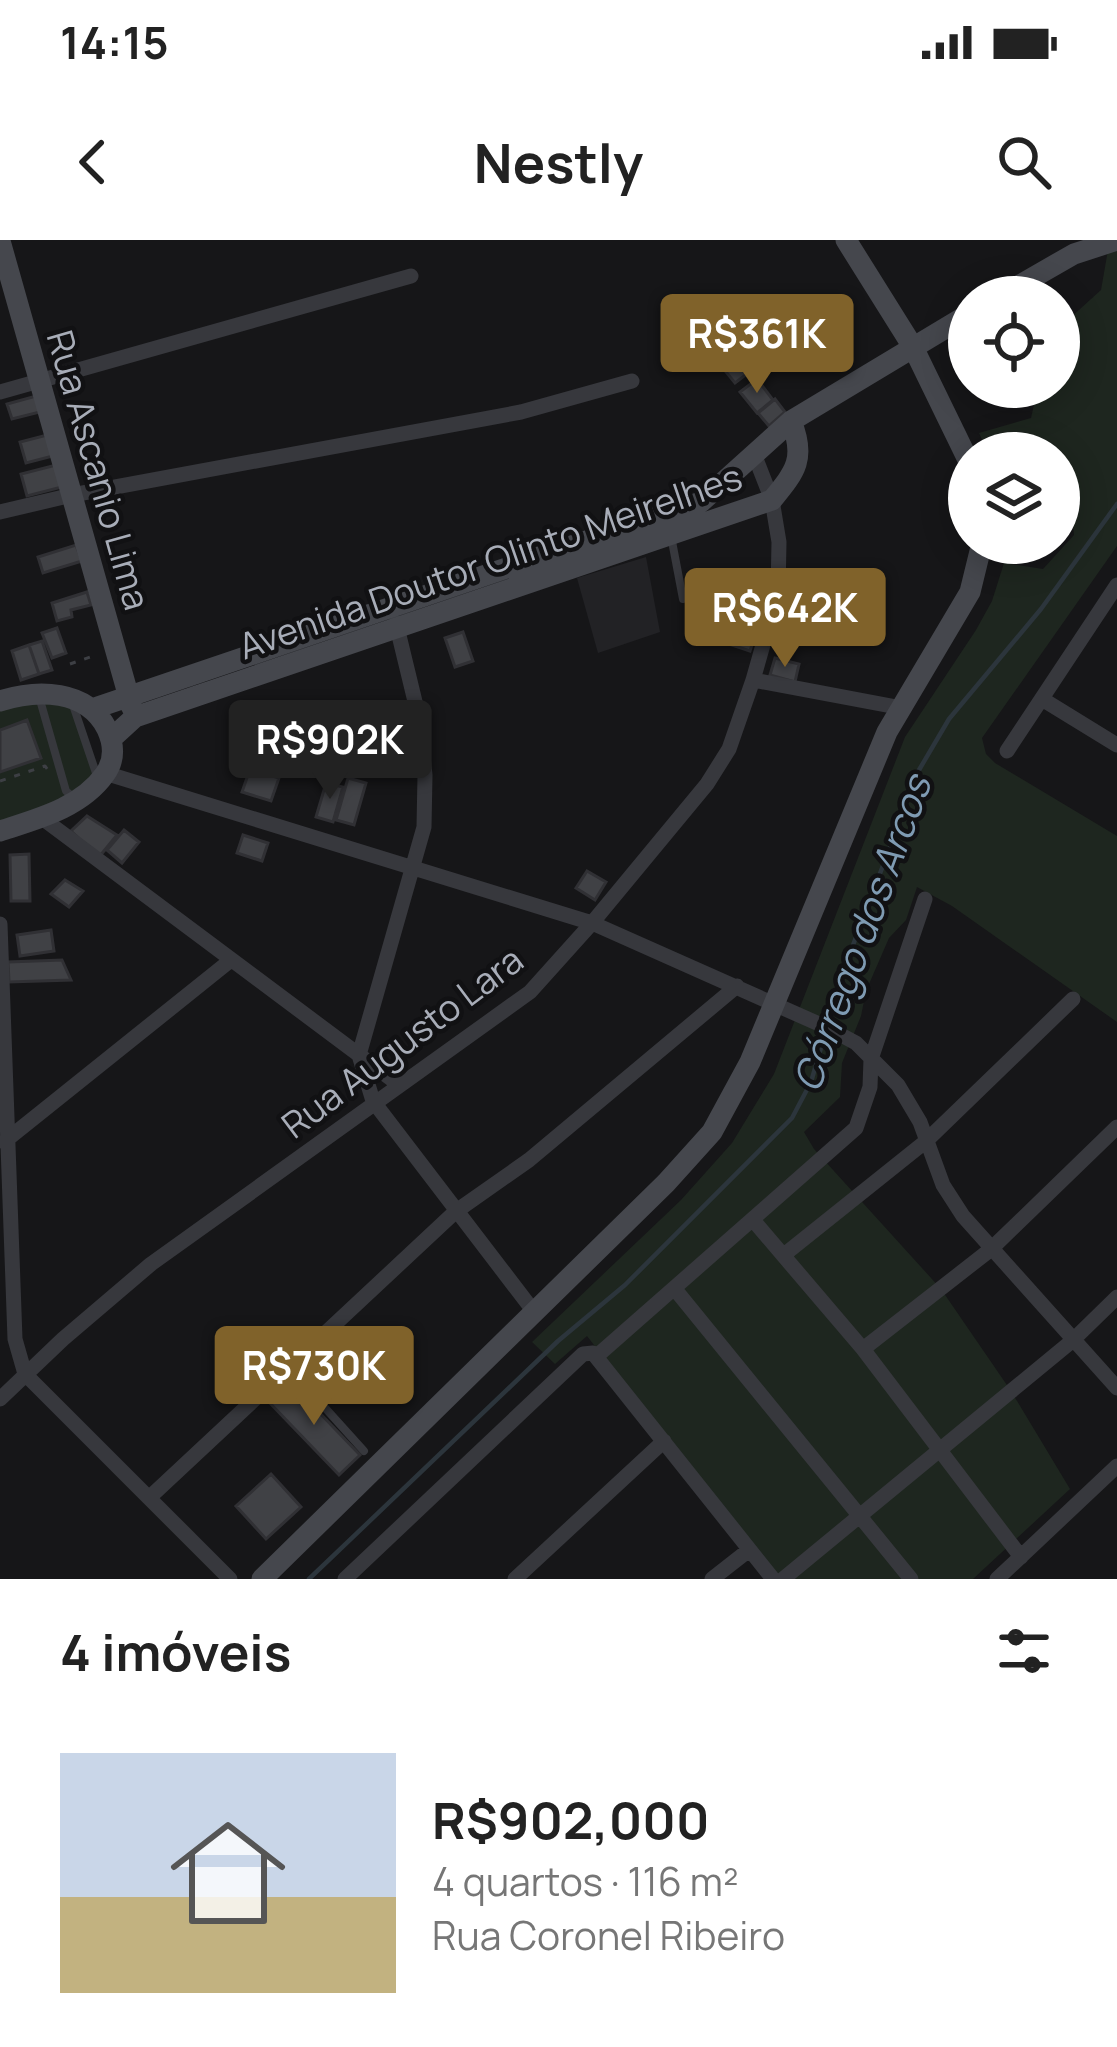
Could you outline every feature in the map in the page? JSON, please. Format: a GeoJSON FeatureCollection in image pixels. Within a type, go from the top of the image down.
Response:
{"type":"FeatureCollection","features":[{"type":"Feature","properties":{"kind":"street"},"geometry":{"type":"LineString","coordinates":[[846,240],[914,346],[955,432]]}},
{"type":"Feature","properties":{"kind":"street","name":"Rua Ascanio Lima"},"geometry":{"type":"LineString","coordinates":[[0,241],[132,708]]}},
{"type":"Feature","properties":{"kind":"street"},"geometry":{"type":"LineString","coordinates":[[1036,276],[1074,254],[1114,241]]}},
{"type":"Feature","properties":{"kind":"street"},"geometry":{"type":"LineString","coordinates":[[0,392],[411,276]]}},
{"type":"Feature","properties":{"kind":"street"},"geometry":{"type":"LineString","coordinates":[[791,421],[948,326]]}},
{"type":"Feature","properties":{"kind":"street"},"geometry":{"type":"LineString","coordinates":[[0,512],[521,412],[632,381]]}},
{"type":"Feature","properties":{"kind":"street","name":"Avenida Doutor Olinto Meirelhes"},"geometry":{"type":"LineString","coordinates":[[92,709],[132,708],[668,524],[772,500],[798,463],[799,441],[791,421],[701,502],[668,524]]}},
{"type":"Feature","properties":{"kind":"street","name":"Rua Augusto Lara"},"geometry":{"type":"LineString","coordinates":[[0,1399],[151,1264],[530,992],[707,784],[729,749],[778,592],[779,542],[772,500],[754,454]]}},
{"type":"Feature","properties":{"kind":"street"},"geometry":{"type":"LineString","coordinates":[[262,1579],[666,1183],[712,1132],[783,1006],[886,732],[964,606],[976,564]]}},
{"type":"Feature","properties":{"kind":"street"},"geometry":{"type":"LineString","coordinates":[[1007,751],[1115,591]]}},
{"type":"Feature","properties":{"kind":"street"},"geometry":{"type":"LineString","coordinates":[[395,618],[419,718],[424,827],[359,1055],[373,1101],[535,1313]]}},
{"type":"Feature","properties":{"kind":"street"},"geometry":{"type":"LineString","coordinates":[[753,680],[902,708]]}},
{"type":"Feature","properties":{"kind":"street"},"geometry":{"type":"LineString","coordinates":[[0,701],[42,693],[71,698],[92,709],[111,739],[112,759],[77,800],[42,818],[0,831]]}},
{"type":"Feature","properties":{"kind":"street"},"geometry":{"type":"LineString","coordinates":[[1042,700],[1117,745]]}},
{"type":"Feature","properties":{"kind":"street","name":"Avenida Doutor Olinto Meirelhes"},"geometry":{"type":"LineString","coordinates":[[111,739],[132,708]]}},
{"type":"Feature","properties":{"kind":"street"},"geometry":{"type":"LineString","coordinates":[[102,776],[592,923],[856,1043],[911,1105],[943,1185],[990,1250],[1117,1388]]}},
{"type":"Feature","properties":{"kind":"street"},"geometry":{"type":"LineString","coordinates":[[42,818],[398,1084]]}},
{"type":"Feature","properties":{"kind":"street"},"geometry":{"type":"LineString","coordinates":[[345,1579],[583,1354],[598,1355],[856,1128],[870,1087],[871,1059],[925,899]]}},
{"type":"Feature","properties":{"kind":"street"},"geometry":{"type":"LineString","coordinates":[[0,924],[4,1142],[15,1339],[26,1374],[230,1579]]}},
{"type":"Feature","properties":{"kind":"street"},"geometry":{"type":"LineString","coordinates":[[4,1142],[231,960]]}},
{"type":"Feature","properties":{"kind":"street"},"geometry":{"type":"LineString","coordinates":[[150,1497],[455,1212],[529,1160],[737,986]]}},
{"type":"Feature","properties":{"kind":"street"},"geometry":{"type":"LineString","coordinates":[[785,1254],[925,1142],[1073,999]]}},
{"type":"Feature","properties":{"kind":"street"},"geometry":{"type":"LineString","coordinates":[[863,1349],[990,1250],[1117,1127]]}},
{"type":"Feature","properties":{"kind":"street"},"geometry":{"type":"LineString","coordinates":[[753,1220],[863,1349],[1021,1557]]}},
{"type":"Feature","properties":{"kind":"street"},"geometry":{"type":"LineString","coordinates":[[674,1288],[911,1579]]}},
{"type":"Feature","properties":{"kind":"street"},"geometry":{"type":"LineString","coordinates":[[783,1579],[1072,1341],[1117,1297]]}},
{"type":"Feature","properties":{"kind":"street"},"geometry":{"type":"LineString","coordinates":[[598,1355],[773,1579]]}},
{"type":"Feature","properties":{"kind":"street"},"geometry":{"type":"LineString","coordinates":[[515,1579],[664,1441]]}},
{"type":"Feature","properties":{"kind":"street"},"geometry":{"type":"LineString","coordinates":[[997,1579],[1117,1466]]}},
{"type":"Feature","properties":{"kind":"street"},"geometry":{"type":"LineString","coordinates":[[712,1579],[749,1550]]}},
{"type":"Feature","properties":{"kind":"lane"},"geometry":{"type":"LineString","coordinates":[[668,524],[683,599]]}},
{"type":"Feature","properties":{"kind":"lane"},"geometry":{"type":"LineString","coordinates":[[42,693],[39,703],[66,791],[77,800]]}},
{"type":"Feature","properties":{"kind":"lane"},"geometry":{"type":"LineString","coordinates":[[71,698],[102,776]]}},
{"type":"Feature","properties":{"kind":"lane"},"geometry":{"type":"LineString","coordinates":[[289,1368],[364,1451]]}},
{"type":"Feature","properties":{"kind":"path"},"geometry":{"type":"LineString","coordinates":[[70,664],[115,649]]}},
{"type":"Feature","properties":{"kind":"path"},"geometry":{"type":"LineString","coordinates":[[0,781],[45,766],[53,780]]}},
{"type":"Feature","properties":{"kind":"shaded area"},"geometry":{"type":"Polygon","coordinates":[[[1117,248],[1117,546],[982,738],[986,754],[995,763],[1117,836],[1117,1022],[952,906],[917,887],[906,920],[889,938],[866,991],[842,1063],[840,1097],[804,1132],[814,1149],[941,1289],[1070,1489],[973,1579],[775,1579],[587,1336],[555,1364],[532,1342],[681,1200],[732,1143],[774,1074],[905,737],[976,630],[1004,564],[1043,569],[1048,564],[1080,564],[1080,432],[982,432],[1031,418],[1033,408],[1080,408],[1080,309],[1101,290],[1108,250],[1117,248]]]}},
{"type":"Feature","properties":{"kind":"shaded area"},"geometry":{"type":"Polygon","coordinates":[[[646,557],[660,632],[598,653],[577,578],[646,557]]]}},
{"type":"Feature","properties":{"kind":"shaded area"},"geometry":{"type":"Polygon","coordinates":[[[70,700],[96,780],[0,829],[0,703],[70,700]]]}},
{"type":"Feature","properties":{"kind":"building"},"geometry":{"type":"Polygon","coordinates":[[[742,351],[756,367],[735,383],[722,367],[742,351]]]}},
{"type":"Feature","properties":{"kind":"building"},"geometry":{"type":"Polygon","coordinates":[[[757,379],[773,400],[757,413],[740,392],[757,379]]]}},
{"type":"Feature","properties":{"kind":"building"},"geometry":{"type":"Polygon","coordinates":[[[36,396],[40,412],[12,419],[7,404],[36,396]]]}},
{"type":"Feature","properties":{"kind":"building"},"geometry":{"type":"Polygon","coordinates":[[[775,399],[785,412],[769,426],[758,413],[775,399]]]}},
{"type":"Feature","properties":{"kind":"building"},"geometry":{"type":"Polygon","coordinates":[[[47,435],[53,456],[26,463],[20,442],[47,435]]]}},
{"type":"Feature","properties":{"kind":"building"},"geometry":{"type":"Polygon","coordinates":[[[56,465],[62,487],[27,496],[21,474],[56,465]]]}},
{"type":"Feature","properties":{"kind":"building"},"geometry":{"type":"Polygon","coordinates":[[[76,545],[82,561],[43,573],[38,557],[76,545]]]}},
{"type":"Feature","properties":{"kind":"building"},"geometry":{"type":"Polygon","coordinates":[[[790,570],[830,572],[829,593],[789,591],[790,570]]]}},
{"type":"Feature","properties":{"kind":"building"},"geometry":{"type":"Polygon","coordinates":[[[87,592],[91,605],[71,610],[72,617],[57,621],[52,603],[87,592]]]}},
{"type":"Feature","properties":{"kind":"building"},"geometry":{"type":"Polygon","coordinates":[[[732,624],[756,632],[750,651],[726,643],[732,624]]]}},
{"type":"Feature","properties":{"kind":"building"},"geometry":{"type":"Polygon","coordinates":[[[57,628],[66,653],[52,658],[42,633],[57,628]]]}},
{"type":"Feature","properties":{"kind":"building"},"geometry":{"type":"Polygon","coordinates":[[[463,632],[473,661],[455,667],[445,638],[463,632]]]}},
{"type":"Feature","properties":{"kind":"building"},"geometry":{"type":"Polygon","coordinates":[[[42,641],[52,670],[39,674],[29,645],[42,641]]]}},
{"type":"Feature","properties":{"kind":"building"},"geometry":{"type":"Polygon","coordinates":[[[29,645],[39,674],[21,680],[12,651],[29,645]]]}},
{"type":"Feature","properties":{"kind":"building"},"geometry":{"type":"Polygon","coordinates":[[[775,658],[799,664],[795,682],[770,675],[775,658]]]}},
{"type":"Feature","properties":{"kind":"building"},"geometry":{"type":"Polygon","coordinates":[[[27,720],[41,758],[0,772],[0,730],[27,720]]]}},
{"type":"Feature","properties":{"kind":"building"},"geometry":{"type":"Polygon","coordinates":[[[250,769],[279,778],[271,801],[242,792],[250,769]]]}},
{"type":"Feature","properties":{"kind":"building"},"geometry":{"type":"Polygon","coordinates":[[[348,778],[366,783],[354,825],[336,820],[348,778]]]}},
{"type":"Feature","properties":{"kind":"building"},"geometry":{"type":"Polygon","coordinates":[[[326,783],[343,787],[333,822],[316,817],[326,783]]]}},
{"type":"Feature","properties":{"kind":"building"},"geometry":{"type":"Polygon","coordinates":[[[87,816],[117,835],[99,857],[71,831],[87,816]]]}},
{"type":"Feature","properties":{"kind":"building"},"geometry":{"type":"Polygon","coordinates":[[[124,830],[139,842],[122,863],[107,850],[124,830]]]}},
{"type":"Feature","properties":{"kind":"building"},"geometry":{"type":"Polygon","coordinates":[[[243,835],[268,843],[262,861],[237,853],[243,835]]]}},
{"type":"Feature","properties":{"kind":"building"},"geometry":{"type":"Polygon","coordinates":[[[29,854],[30,901],[11,901],[10,855],[29,854]]]}},
{"type":"Feature","properties":{"kind":"building"},"geometry":{"type":"Polygon","coordinates":[[[587,871],[606,882],[595,900],[576,888],[587,871]]]}},
{"type":"Feature","properties":{"kind":"building"},"geometry":{"type":"Polygon","coordinates":[[[65,880],[83,891],[69,907],[51,894],[65,880]]]}},
{"type":"Feature","properties":{"kind":"building"},"geometry":{"type":"Polygon","coordinates":[[[51,930],[54,951],[20,956],[17,935],[51,930]]]}},
{"type":"Feature","properties":{"kind":"building"},"geometry":{"type":"Polygon","coordinates":[[[62,960],[71,980],[9,982],[8,962],[62,960]]]}},
{"type":"Feature","properties":{"kind":"building"},"geometry":{"type":"Polygon","coordinates":[[[289,1381],[360,1455],[339,1475],[268,1401],[289,1381]]]}},
{"type":"Feature","properties":{"kind":"building"},"geometry":{"type":"Polygon","coordinates":[[[271,1474],[301,1507],[266,1539],[236,1506],[271,1474]]]}},
{"type":"Feature","properties":{"kind":"waterway","name":"Córrego dos Arcos"},"geometry":{"type":"LineString","coordinates":[[309,1579],[558,1341],[625,1285],[792,1118],[811,1082],[844,969],[919,770],[949,719],[1041,609],[1117,504]]}}]}
